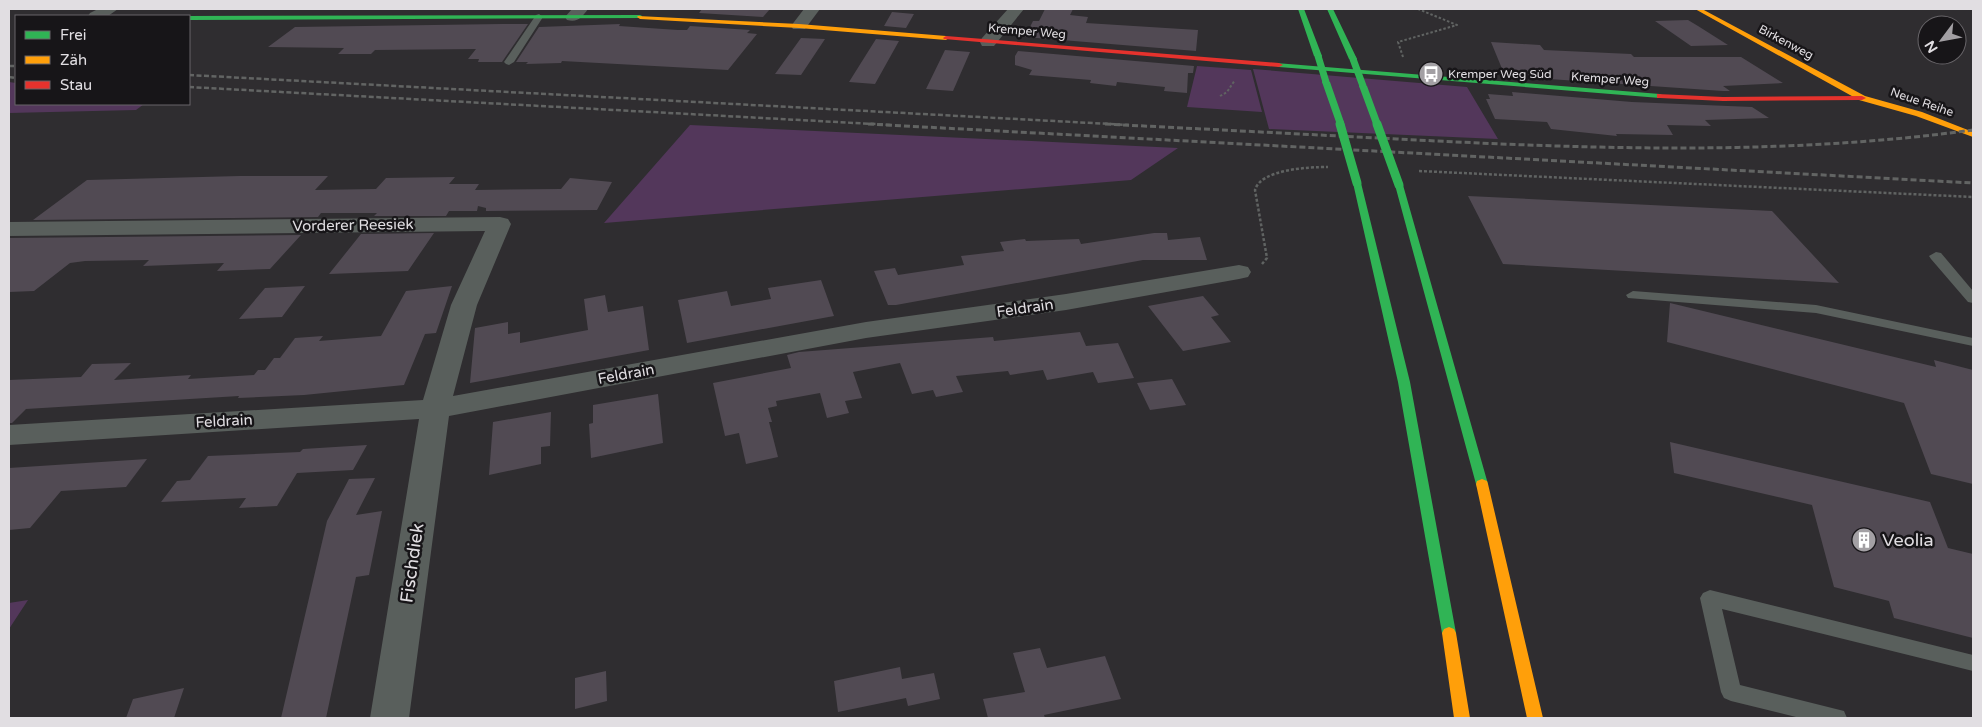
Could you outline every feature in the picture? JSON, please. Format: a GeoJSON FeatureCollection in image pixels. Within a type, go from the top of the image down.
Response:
{"type":"FeatureCollection","features":[{"type":"Feature","properties":{"kind":"main road"},"geometry":{"type":"LineString","coordinates":[[1301,9],[1340,122],[1377,258],[1416,442],[1462,718]]}},
{"type":"Feature","properties":{"kind":"main road"},"geometry":{"type":"LineString","coordinates":[[1330,9],[1353,59],[1398,185],[1476,454],[1535,718]]}},
{"type":"Feature","properties":{"kind":"main road","name":"Birkenweg"},"geometry":{"type":"LineString","coordinates":[[1698,9],[1862,98]]}},
{"type":"Feature","properties":{"kind":"main road","name":"Kremper Weg"},"geometry":{"type":"LineString","coordinates":[[190,18],[539,17],[576,13],[660,17],[799,26],[1690,98],[1862,98]]}},
{"type":"Feature","properties":{"kind":"main road","name":"Neue Reihe"},"geometry":{"type":"LineString","coordinates":[[1862,98],[1919,114],[1973,135]]}},
{"type":"Feature","properties":{"kind":"street"},"geometry":{"type":"LineString","coordinates":[[98,15],[110,9]]}},
{"type":"Feature","properties":{"kind":"street"},"geometry":{"type":"LineString","coordinates":[[799,26],[812,9]]}},
{"type":"Feature","properties":{"kind":"street"},"geometry":{"type":"LineString","coordinates":[[988,42],[1016,9]]}},
{"type":"Feature","properties":{"kind":"street","name":"Vorderer Reesiek"},"geometry":{"type":"LineString","coordinates":[[9,229],[500,224],[464,305],[435,408]]}},
{"type":"Feature","properties":{"kind":"street","name":"Feldrain"},"geometry":{"type":"LineString","coordinates":[[9,434],[435,408],[874,328],[1066,302],[1238,272]]}},
{"type":"Feature","properties":{"kind":"street","name":"Fischdiek"},"geometry":{"type":"LineString","coordinates":[[390,718],[435,408]]}},
{"type":"Feature","properties":{"kind":"lane"},"geometry":{"type":"LineString","coordinates":[[509,62],[539,17]]}},
{"type":"Feature","properties":{"kind":"lane"},"geometry":{"type":"LineString","coordinates":[[1936,256],[1973,300]]}},
{"type":"Feature","properties":{"kind":"lane"},"geometry":{"type":"LineString","coordinates":[[1633,295],[1816,309],[1973,342]]}},
{"type":"Feature","properties":{"kind":"lane"},"geometry":{"type":"LineString","coordinates":[[1836,718],[1731,692],[1710,598],[1973,663]]}},
{"type":"Feature","properties":{"kind":"path"},"geometry":{"type":"LineString","coordinates":[[1408,76],[1398,42],[1457,25],[1418,9]]}},
{"type":"Feature","properties":{"kind":"path"},"geometry":{"type":"LineString","coordinates":[[1238,272],[1258,267],[1267,258],[1255,190],[1256,184],[1262,179],[1272,176],[1319,167],[1329,167]]}},
{"type":"Feature","properties":{"kind":"path"},"geometry":{"type":"LineString","coordinates":[[1418,171],[1962,196],[1973,199]]}},
{"type":"Feature","properties":{"kind":"shaded area"},"geometry":{"type":"Polygon","coordinates":[[[1197,66],[1251,70],[1262,112],[1187,107],[1197,66]]]}},
{"type":"Feature","properties":{"kind":"shaded area"},"geometry":{"type":"Polygon","coordinates":[[[1253,69],[1467,87],[1498,139],[1269,129],[1253,69]]]}},
{"type":"Feature","properties":{"kind":"shaded area"},"geometry":{"type":"Polygon","coordinates":[[[9,82],[15,83],[15,105],[143,105],[136,110],[9,113],[9,82]]]}},
{"type":"Feature","properties":{"kind":"shaded area"},"geometry":{"type":"Polygon","coordinates":[[[690,125],[1178,148],[1131,180],[604,223],[690,125]]]}},
{"type":"Feature","properties":{"kind":"shaded area"},"geometry":{"type":"Polygon","coordinates":[[[28,600],[9,629],[9,603],[28,600]]]}},
{"type":"Feature","properties":{"kind":"building"},"geometry":{"type":"Polygon","coordinates":[[[702,9],[770,9],[763,17],[699,13],[702,9]]]}},
{"type":"Feature","properties":{"kind":"building"},"geometry":{"type":"Polygon","coordinates":[[[1045,9],[1073,9],[1070,15],[1088,17],[1086,23],[1198,30],[1196,51],[1025,37],[1033,21],[1039,21],[1045,9]]]}},
{"type":"Feature","properties":{"kind":"building"},"geometry":{"type":"Polygon","coordinates":[[[892,12],[914,14],[906,28],[884,26],[892,12]]]}},
{"type":"Feature","properties":{"kind":"building"},"geometry":{"type":"Polygon","coordinates":[[[1688,20],[1728,45],[1691,46],[1655,21],[1688,20]]]}},
{"type":"Feature","properties":{"kind":"building"},"geometry":{"type":"Polygon","coordinates":[[[528,24],[502,62],[478,62],[479,59],[468,59],[476,49],[375,50],[371,54],[338,54],[344,48],[268,47],[295,27],[528,24]]]}},
{"type":"Feature","properties":{"kind":"building"},"geometry":{"type":"Polygon","coordinates":[[[620,24],[619,26],[678,30],[687,30],[690,26],[750,30],[747,33],[757,34],[728,70],[562,61],[561,63],[526,64],[528,62],[516,62],[539,27],[620,24]]]}},
{"type":"Feature","properties":{"kind":"building"},"geometry":{"type":"Polygon","coordinates":[[[801,38],[825,39],[801,75],[775,74],[801,38]]]}},
{"type":"Feature","properties":{"kind":"building"},"geometry":{"type":"Polygon","coordinates":[[[876,39],[899,41],[875,84],[849,82],[876,39]]]}},
{"type":"Feature","properties":{"kind":"building"},"geometry":{"type":"Polygon","coordinates":[[[1491,42],[1540,45],[1544,50],[1631,54],[1634,57],[1741,57],[1783,83],[1723,86],[1730,91],[1723,91],[1505,76],[1491,42]]]}},
{"type":"Feature","properties":{"kind":"building"},"geometry":{"type":"Polygon","coordinates":[[[945,50],[970,52],[953,91],[926,89],[945,50]]]}},
{"type":"Feature","properties":{"kind":"building"},"geometry":{"type":"Polygon","coordinates":[[[1018,51],[1194,66],[1193,73],[1188,73],[1187,93],[1164,91],[1165,87],[1117,82],[1116,86],[1090,83],[1091,80],[1029,75],[1032,70],[1015,65],[1015,56],[1018,51]]]}},
{"type":"Feature","properties":{"kind":"building"},"geometry":{"type":"Polygon","coordinates":[[[1512,92],[1632,102],[1752,107],[1769,118],[1705,120],[1711,126],[1667,125],[1673,135],[1616,134],[1617,136],[1551,129],[1547,122],[1495,119],[1486,99],[1490,99],[1488,94],[1513,96],[1512,92]]]}},
{"type":"Feature","properties":{"kind":"building"},"geometry":{"type":"Polygon","coordinates":[[[328,176],[315,190],[376,189],[386,178],[455,177],[449,184],[479,184],[475,190],[561,189],[570,178],[612,182],[597,210],[486,211],[486,208],[478,206],[477,211],[449,211],[446,216],[374,216],[377,213],[321,213],[318,217],[33,220],[87,180],[328,176]]]}},
{"type":"Feature","properties":{"kind":"building"},"geometry":{"type":"Polygon","coordinates":[[[1468,196],[1772,211],[1839,283],[1503,264],[1468,196]]]}},
{"type":"Feature","properties":{"kind":"building"},"geometry":{"type":"Polygon","coordinates":[[[434,233],[408,271],[329,274],[361,234],[434,233]]]}},
{"type":"Feature","properties":{"kind":"building"},"geometry":{"type":"Polygon","coordinates":[[[1154,233],[1167,233],[1168,240],[1200,237],[1207,260],[1143,260],[896,305],[888,305],[874,271],[895,268],[898,275],[964,265],[961,256],[1004,251],[1000,242],[1025,239],[1026,241],[1079,239],[1081,244],[1154,233]]]}},
{"type":"Feature","properties":{"kind":"building"},"geometry":{"type":"Polygon","coordinates":[[[301,235],[270,269],[217,271],[224,263],[143,266],[149,260],[85,261],[70,263],[34,291],[9,292],[9,238],[301,235]]]}},
{"type":"Feature","properties":{"kind":"building"},"geometry":{"type":"Polygon","coordinates":[[[821,280],[834,316],[687,343],[678,300],[727,291],[731,306],[771,299],[768,288],[821,280]]]}},
{"type":"Feature","properties":{"kind":"building"},"geometry":{"type":"Polygon","coordinates":[[[305,286],[282,317],[239,319],[265,288],[305,286]]]}},
{"type":"Feature","properties":{"kind":"building"},"geometry":{"type":"Polygon","coordinates":[[[452,286],[436,333],[425,334],[404,385],[304,395],[238,398],[239,396],[26,409],[12,423],[9,423],[9,380],[81,377],[92,364],[131,363],[114,380],[191,375],[188,379],[254,375],[258,370],[265,370],[274,358],[280,358],[295,338],[323,336],[319,341],[381,336],[406,291],[452,286]]]}},
{"type":"Feature","properties":{"kind":"building"},"geometry":{"type":"Polygon","coordinates":[[[605,295],[608,312],[643,306],[649,350],[470,383],[475,328],[508,322],[508,334],[520,332],[520,343],[588,330],[584,299],[605,295]]]}},
{"type":"Feature","properties":{"kind":"building"},"geometry":{"type":"Polygon","coordinates":[[[1203,296],[1219,315],[1211,317],[1231,342],[1183,351],[1148,306],[1203,296]]]}},
{"type":"Feature","properties":{"kind":"building"},"geometry":{"type":"Polygon","coordinates":[[[1670,303],[1936,367],[1934,360],[1973,370],[1973,484],[1931,474],[1904,403],[1667,342],[1670,303]]]}},
{"type":"Feature","properties":{"kind":"building"},"geometry":{"type":"Polygon","coordinates":[[[1080,332],[1086,346],[1118,343],[1134,378],[1098,383],[1093,372],[1047,380],[1043,370],[1010,375],[1008,371],[956,376],[963,392],[936,397],[933,390],[912,394],[900,363],[853,372],[862,398],[845,401],[849,413],[827,418],[820,393],[776,401],[777,406],[768,408],[772,422],[769,422],[778,457],[746,464],[739,433],[725,436],[713,383],[791,368],[787,355],[799,352],[993,337],[994,341],[1080,332]]]}},
{"type":"Feature","properties":{"kind":"building"},"geometry":{"type":"Polygon","coordinates":[[[1172,379],[1186,405],[1150,410],[1137,383],[1172,379]]]}},
{"type":"Feature","properties":{"kind":"building"},"geometry":{"type":"Polygon","coordinates":[[[658,394],[663,443],[591,458],[589,424],[593,423],[593,405],[658,394]]]}},
{"type":"Feature","properties":{"kind":"building"},"geometry":{"type":"Polygon","coordinates":[[[551,412],[550,446],[541,447],[541,464],[489,475],[493,422],[551,412]]]}},
{"type":"Feature","properties":{"kind":"building","name":"Veolia"},"geometry":{"type":"Polygon","coordinates":[[[1670,442],[1930,502],[1948,548],[1973,554],[1973,638],[1894,618],[1889,601],[1834,587],[1812,505],[1674,473],[1670,442]]]}},
{"type":"Feature","properties":{"kind":"building"},"geometry":{"type":"Polygon","coordinates":[[[367,445],[353,470],[297,473],[277,506],[239,508],[246,498],[161,502],[177,481],[190,480],[208,456],[300,452],[303,449],[367,445]]]}},
{"type":"Feature","properties":{"kind":"building"},"geometry":{"type":"Polygon","coordinates":[[[147,459],[126,487],[61,491],[30,528],[9,530],[9,468],[147,459]]]}},
{"type":"Feature","properties":{"kind":"building"},"geometry":{"type":"Polygon","coordinates":[[[375,478],[356,515],[382,511],[369,575],[356,577],[326,718],[281,718],[327,521],[349,479],[375,478]]]}},
{"type":"Feature","properties":{"kind":"building"},"geometry":{"type":"Polygon","coordinates":[[[1040,648],[1047,668],[1105,656],[1121,699],[1044,715],[1045,718],[988,718],[983,699],[1025,692],[1013,653],[1040,648]]]}},
{"type":"Feature","properties":{"kind":"building"},"geometry":{"type":"Polygon","coordinates":[[[900,667],[902,679],[934,673],[940,699],[908,706],[906,698],[838,712],[834,681],[900,667]]]}},
{"type":"Feature","properties":{"kind":"building"},"geometry":{"type":"Polygon","coordinates":[[[606,671],[607,701],[575,709],[575,678],[606,671]]]}},
{"type":"Feature","properties":{"kind":"building"},"geometry":{"type":"Polygon","coordinates":[[[184,688],[174,718],[126,718],[133,699],[184,688]]]}},
{"type":"Feature","properties":{"kind":"railway"},"geometry":{"type":"LineString","coordinates":[[9,66],[15,66]]}},
{"type":"Feature","properties":{"kind":"railway"},"geometry":{"type":"LineString","coordinates":[[190,75],[1129,125]]}},
{"type":"Feature","properties":{"kind":"railway"},"geometry":{"type":"LineString","coordinates":[[9,77],[15,78]]}},
{"type":"Feature","properties":{"kind":"railway"},"geometry":{"type":"LineString","coordinates":[[190,87],[892,125]]}},
{"type":"Feature","properties":{"kind":"railway"},"geometry":{"type":"LineString","coordinates":[[868,124],[1973,183]]}},
{"type":"Feature","properties":{"kind":"railway"},"geometry":{"type":"LineString","coordinates":[[1105,124],[1469,143],[1686,148],[1830,144],[1973,130]]}},
{"type":"Feature","properties":{"kind":"traffic: fast"},"geometry":{"type":"LineString","coordinates":[[1301,9],[1318,56]]}},
{"type":"Feature","properties":{"kind":"traffic: fast"},"geometry":{"type":"LineString","coordinates":[[1330,9],[1353,59]]}},
{"type":"Feature","properties":{"kind":"traffic: fast"},"geometry":{"type":"LineString","coordinates":[[190,18],[640,17]]}},
{"type":"Feature","properties":{"kind":"traffic: fast"},"geometry":{"type":"LineString","coordinates":[[1318,56],[1326,82]]}},
{"type":"Feature","properties":{"kind":"traffic: fast"},"geometry":{"type":"LineString","coordinates":[[1353,59],[1363,86]]}},
{"type":"Feature","properties":{"kind":"traffic: fast"},"geometry":{"type":"LineString","coordinates":[[1279,65],[1660,96]]}},
{"type":"Feature","properties":{"kind":"traffic: fast"},"geometry":{"type":"LineString","coordinates":[[1326,82],[1340,122]]}},
{"type":"Feature","properties":{"kind":"traffic: fast"},"geometry":{"type":"LineString","coordinates":[[1363,86],[1377,124]]}},
{"type":"Feature","properties":{"kind":"traffic: fast"},"geometry":{"type":"LineString","coordinates":[[1340,122],[1357,183]]}},
{"type":"Feature","properties":{"kind":"traffic: fast"},"geometry":{"type":"LineString","coordinates":[[1377,124],[1399,185]]}},
{"type":"Feature","properties":{"kind":"traffic: fast"},"geometry":{"type":"LineString","coordinates":[[1357,183],[1404,382],[1449,633]]}},
{"type":"Feature","properties":{"kind":"traffic: fast"},"geometry":{"type":"LineString","coordinates":[[1399,185],[1482,484]]}},
{"type":"Feature","properties":{"kind":"traffic: slow"},"geometry":{"type":"LineString","coordinates":[[1698,9],[1862,98],[1919,114],[1973,135]]}},
{"type":"Feature","properties":{"kind":"traffic: slow"},"geometry":{"type":"LineString","coordinates":[[640,17],[799,26],[946,38]]}},
{"type":"Feature","properties":{"kind":"traffic: slow"},"geometry":{"type":"LineString","coordinates":[[1482,484],[1535,718]]}},
{"type":"Feature","properties":{"kind":"traffic: slow"},"geometry":{"type":"LineString","coordinates":[[1449,633],[1462,718]]}},
{"type":"Feature","properties":{"kind":"traffic: jam"},"geometry":{"type":"LineString","coordinates":[[9,19],[15,19]]}},
{"type":"Feature","properties":{"kind":"traffic: jam"},"geometry":{"type":"LineString","coordinates":[[946,38],[1279,65]]}},
{"type":"Feature","properties":{"kind":"traffic: jam"},"geometry":{"type":"LineString","coordinates":[[1660,96],[1723,99],[1862,98]]}},
{"type":"Feature","properties":{"kind":"place","name":"Kremper Weg Süd"},"geometry":{"type":"Point","coordinates":[1431,74]}},
{"type":"Feature","properties":{"kind":"place","name":"Veolia"},"geometry":{"type":"Point","coordinates":[1864,540]}}]}
